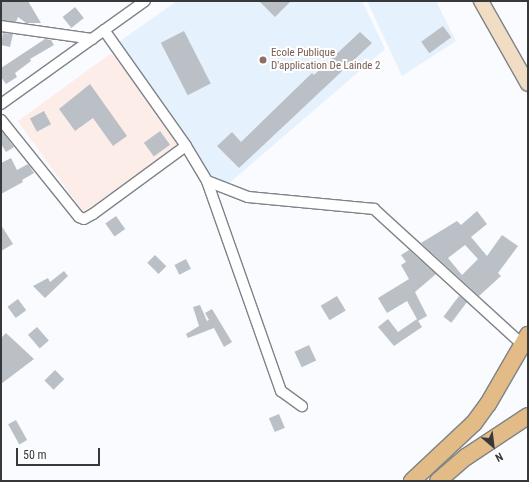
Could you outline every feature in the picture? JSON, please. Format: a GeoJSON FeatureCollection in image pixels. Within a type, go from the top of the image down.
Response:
{"type":"FeatureCollection","features":[{"type":"Feature","properties":{"kind":"main road"},"geometry":{"type":"LineString","coordinates":[[412,481],[474,423],[488,404],[525,340]]}},
{"type":"Feature","properties":{"kind":"main road"},"geometry":{"type":"LineString","coordinates":[[438,481],[466,456],[528,416]]}},
{"type":"Feature","properties":{"kind":"street"},"geometry":{"type":"LineString","coordinates":[[1,104],[145,1]]}},
{"type":"Feature","properties":{"kind":"street"},"geometry":{"type":"LineString","coordinates":[[481,1],[528,84]]}},
{"type":"Feature","properties":{"kind":"street"},"geometry":{"type":"LineString","coordinates":[[1,26],[92,39]]}},
{"type":"Feature","properties":{"kind":"street"},"geometry":{"type":"LineString","coordinates":[[104,30],[186,146],[207,181],[281,391],[302,406]]}},
{"type":"Feature","properties":{"kind":"street"},"geometry":{"type":"LineString","coordinates":[[1,120],[78,217],[84,219],[94,214],[186,146]]}},
{"type":"Feature","properties":{"kind":"street"},"geometry":{"type":"LineString","coordinates":[[207,181],[248,197],[374,209],[525,340]]}},
{"type":"Feature","properties":{"kind":"shaded area"},"geometry":{"type":"Polygon","coordinates":[[[177,1],[362,1],[385,49],[221,190],[116,44],[177,1]]]}},
{"type":"Feature","properties":{"kind":"shaded area"},"geometry":{"type":"Polygon","coordinates":[[[367,1],[436,1],[456,41],[402,76],[367,1]]]}},
{"type":"Feature","properties":{"kind":"shaded area"},"geometry":{"type":"Polygon","coordinates":[[[110,54],[120,59],[180,144],[86,216],[18,121],[110,54]]]}},
{"type":"Feature","properties":{"kind":"building"},"geometry":{"type":"Polygon","coordinates":[[[1,1],[28,1],[41,23],[26,23],[18,17],[16,22],[1,20],[1,1]]]}},
{"type":"Feature","properties":{"kind":"building"},"geometry":{"type":"Polygon","coordinates":[[[259,1],[291,1],[275,17],[259,1]]]}},
{"type":"Feature","properties":{"kind":"building"},"geometry":{"type":"Polygon","coordinates":[[[75,7],[84,18],[71,28],[63,17],[75,7]]]}},
{"type":"Feature","properties":{"kind":"building"},"geometry":{"type":"Polygon","coordinates":[[[443,26],[451,37],[429,53],[421,42],[443,26]]]}},
{"type":"Feature","properties":{"kind":"building"},"geometry":{"type":"Polygon","coordinates":[[[184,31],[211,84],[188,95],[161,43],[184,31]]]}},
{"type":"Feature","properties":{"kind":"building"},"geometry":{"type":"Polygon","coordinates":[[[360,32],[372,43],[239,168],[217,146],[232,132],[241,142],[312,73],[314,75],[360,32]]]}},
{"type":"Feature","properties":{"kind":"building"},"geometry":{"type":"Polygon","coordinates":[[[3,33],[13,34],[10,47],[1,45],[3,33]]]}},
{"type":"Feature","properties":{"kind":"building"},"geometry":{"type":"Polygon","coordinates":[[[45,39],[51,40],[54,45],[30,59],[31,61],[15,73],[17,77],[6,84],[1,77],[1,68],[45,39]]]}},
{"type":"Feature","properties":{"kind":"building"},"geometry":{"type":"Polygon","coordinates":[[[90,84],[127,136],[113,146],[93,118],[75,131],[59,109],[90,84]]]}},
{"type":"Feature","properties":{"kind":"building"},"geometry":{"type":"Polygon","coordinates":[[[44,111],[51,124],[37,132],[30,119],[44,111]]]}},
{"type":"Feature","properties":{"kind":"building"},"geometry":{"type":"Polygon","coordinates":[[[1,130],[14,147],[6,152],[1,144],[1,130]]]}},
{"type":"Feature","properties":{"kind":"building"},"geometry":{"type":"Polygon","coordinates":[[[160,131],[170,145],[154,157],[144,143],[160,131]]]}},
{"type":"Feature","properties":{"kind":"building"},"geometry":{"type":"Polygon","coordinates":[[[11,158],[17,170],[28,164],[34,173],[22,180],[23,182],[1,194],[1,163],[11,158]]]}},
{"type":"Feature","properties":{"kind":"building"},"geometry":{"type":"Polygon","coordinates":[[[477,211],[487,224],[471,237],[487,256],[502,235],[518,246],[498,273],[501,276],[479,296],[421,243],[457,221],[461,225],[477,211]],[[465,245],[448,258],[462,275],[478,259],[465,245]]]}},
{"type":"Feature","properties":{"kind":"building"},"geometry":{"type":"Polygon","coordinates":[[[116,216],[125,229],[115,237],[105,223],[116,216]]]}},
{"type":"Feature","properties":{"kind":"building"},"geometry":{"type":"Polygon","coordinates":[[[1,225],[13,244],[1,251],[1,225]]]}},
{"type":"Feature","properties":{"kind":"building"},"geometry":{"type":"Polygon","coordinates":[[[409,250],[436,274],[415,292],[427,316],[418,321],[407,301],[387,313],[378,298],[409,279],[401,265],[406,262],[401,255],[409,250]]]}},
{"type":"Feature","properties":{"kind":"building"},"geometry":{"type":"Polygon","coordinates":[[[155,255],[166,266],[159,274],[147,263],[155,255]]]}},
{"type":"Feature","properties":{"kind":"building"},"geometry":{"type":"Polygon","coordinates":[[[186,259],[191,269],[179,275],[174,265],[186,259]]]}},
{"type":"Feature","properties":{"kind":"building"},"geometry":{"type":"Polygon","coordinates":[[[64,271],[68,276],[45,298],[33,286],[48,278],[50,282],[64,271]]]}},
{"type":"Feature","properties":{"kind":"building"},"geometry":{"type":"Polygon","coordinates":[[[337,296],[346,311],[329,320],[321,306],[337,296]]]}},
{"type":"Feature","properties":{"kind":"building"},"geometry":{"type":"Polygon","coordinates":[[[459,296],[467,302],[451,323],[443,317],[459,296]]]}},
{"type":"Feature","properties":{"kind":"building"},"geometry":{"type":"Polygon","coordinates":[[[18,299],[26,310],[16,318],[7,307],[18,299]]]}},
{"type":"Feature","properties":{"kind":"building"},"geometry":{"type":"Polygon","coordinates":[[[200,305],[207,321],[209,320],[205,313],[212,309],[232,342],[224,347],[214,328],[188,338],[186,334],[199,326],[193,307],[200,305]]]}},
{"type":"Feature","properties":{"kind":"building"},"geometry":{"type":"Polygon","coordinates":[[[388,319],[398,332],[417,319],[422,327],[394,346],[378,327],[388,319]]]}},
{"type":"Feature","properties":{"kind":"building"},"geometry":{"type":"Polygon","coordinates":[[[37,327],[49,341],[40,348],[28,335],[37,327]]]}},
{"type":"Feature","properties":{"kind":"building"},"geometry":{"type":"Polygon","coordinates":[[[6,333],[34,359],[1,384],[1,338],[6,333]]]}},
{"type":"Feature","properties":{"kind":"building"},"geometry":{"type":"Polygon","coordinates":[[[309,345],[316,360],[302,367],[294,352],[309,345]]]}},
{"type":"Feature","properties":{"kind":"building"},"geometry":{"type":"Polygon","coordinates":[[[55,370],[64,379],[54,390],[44,381],[55,370]]]}},
{"type":"Feature","properties":{"kind":"building"},"geometry":{"type":"Polygon","coordinates":[[[279,414],[285,428],[275,432],[269,418],[279,414]]]}},
{"type":"Feature","properties":{"kind":"building"},"geometry":{"type":"Polygon","coordinates":[[[16,420],[27,440],[19,444],[8,424],[16,420]]]}},
{"type":"Feature","properties":{"kind":"place","name":"Ecole Publique D'application De Lainde 2"},"geometry":{"type":"Point","coordinates":[263,60]}}]}
